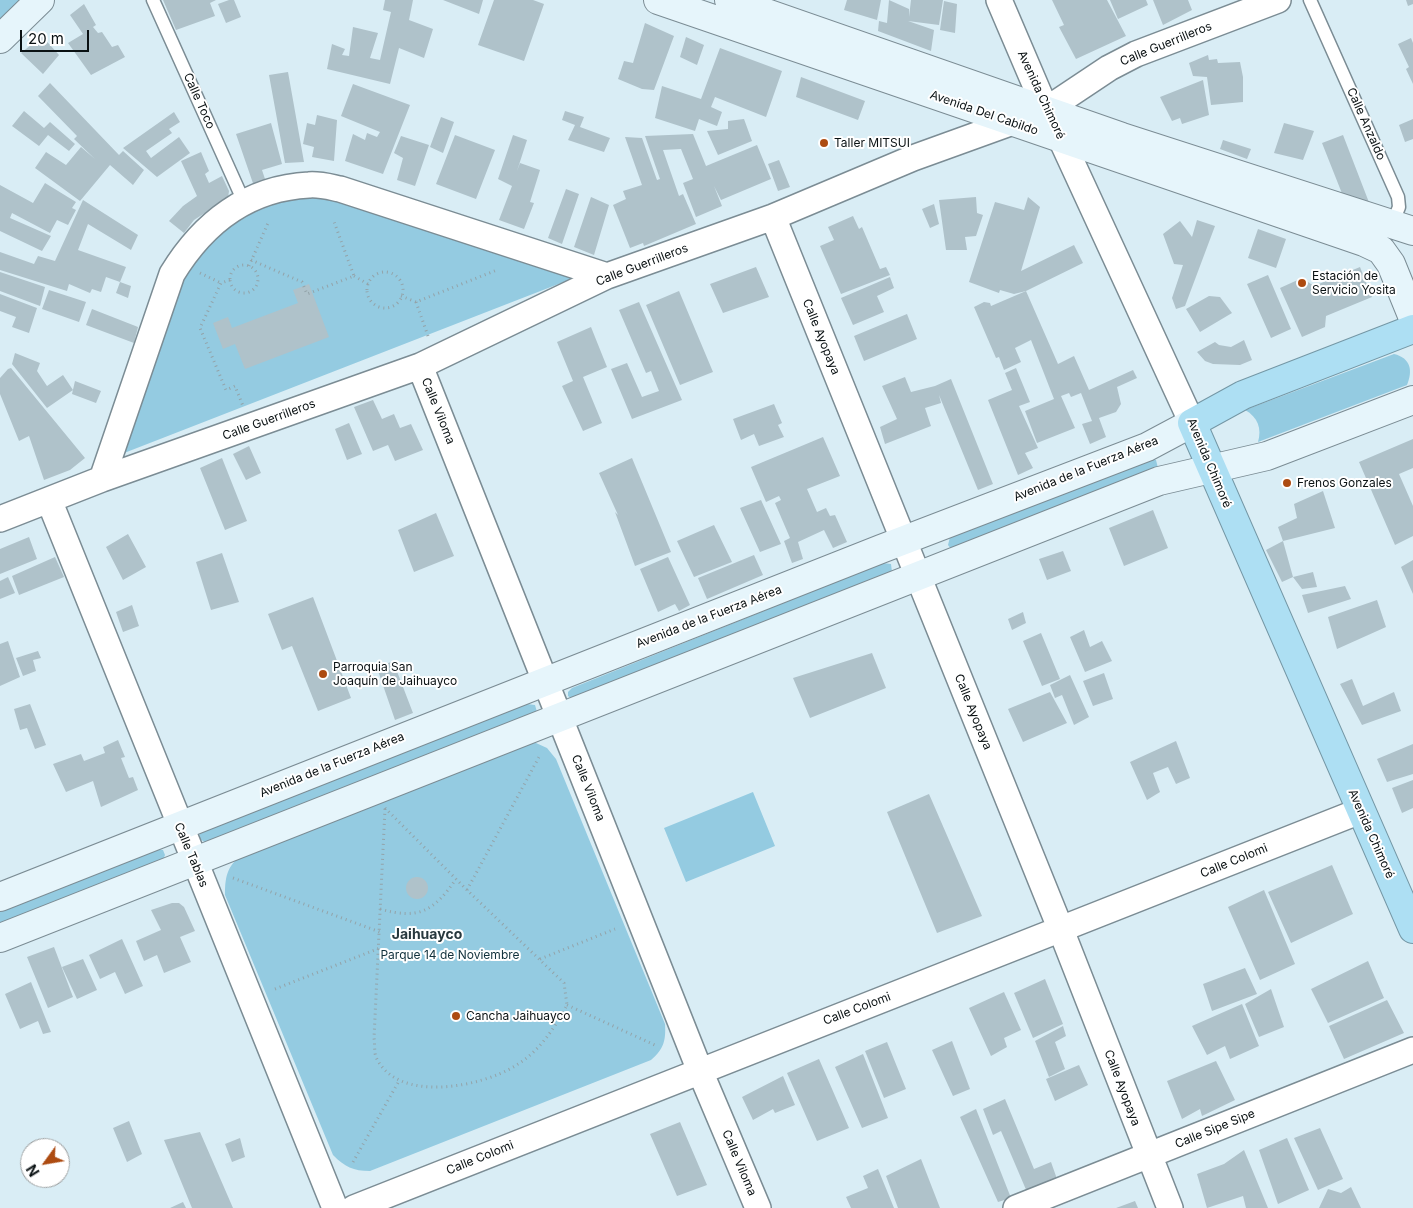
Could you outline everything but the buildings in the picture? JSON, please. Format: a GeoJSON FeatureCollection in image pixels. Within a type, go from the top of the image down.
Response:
{"type":"FeatureCollection","features":[{"type":"Feature","properties":{"kind":"highway","name":"Avenida de la Fuerza Aérea"},"geometry":{"type":"LineString","coordinates":[[1192,423],[1243,395],[1413,329]]}},
{"type":"Feature","properties":{"kind":"highway","name":"Avenida Chimoré"},"geometry":{"type":"LineString","coordinates":[[1192,423],[1413,929]]}},
{"type":"Feature","properties":{"kind":"main road"},"geometry":{"type":"LineString","coordinates":[[0,39],[40,0]]}},
{"type":"Feature","properties":{"kind":"main road","name":"Avenida Del Cabildo"},"geometry":{"type":"LineString","coordinates":[[658,0],[1381,250]]}},
{"type":"Feature","properties":{"kind":"main road","name":"Avenida Del Cabildo"},"geometry":{"type":"LineString","coordinates":[[729,0],[1046,110],[1403,228]]}},
{"type":"Feature","properties":{"kind":"main road"},"geometry":{"type":"LineString","coordinates":[[1381,250],[1391,264],[1413,318]]}},
{"type":"Feature","properties":{"kind":"main road"},"geometry":{"type":"LineString","coordinates":[[0,938],[1159,482],[1267,456],[1413,400]]}},
{"type":"Feature","properties":{"kind":"main road","name":"Avenida de la Fuerza Aérea"},"geometry":{"type":"LineString","coordinates":[[0,897],[546,681],[1147,447],[1192,423]]}},
{"type":"Feature","properties":{"kind":"street","name":"Avenida Chimoré"},"geometry":{"type":"LineString","coordinates":[[999,0],[1046,110],[1192,423]]}},
{"type":"Feature","properties":{"kind":"street","name":"Calle Guerrilleros"},"geometry":{"type":"LineString","coordinates":[[0,519],[102,480],[420,366],[607,276],[773,217],[913,158],[1046,110],[1109,68],[1136,54],[1278,0]]}},
{"type":"Feature","properties":{"kind":"street"},"geometry":{"type":"LineString","coordinates":[[102,480],[172,274],[187,249],[209,226],[244,202],[282,188],[312,185],[340,189],[607,276]]}},
{"type":"Feature","properties":{"kind":"street","name":"Calle Ayopaya"},"geometry":{"type":"LineString","coordinates":[[773,217],[1170,1208]]}},
{"type":"Feature","properties":{"kind":"street","name":"Calle Viloma"},"geometry":{"type":"LineString","coordinates":[[420,366],[700,1071],[758,1208]]}},
{"type":"Feature","properties":{"kind":"street","name":"Calle Tablas"},"geometry":{"type":"LineString","coordinates":[[49,500],[179,826],[335,1208]]}},
{"type":"Feature","properties":{"kind":"street","name":"Calle Colomi"},"geometry":{"type":"LineString","coordinates":[[354,1208],[1360,810]]}},
{"type":"Feature","properties":{"kind":"street","name":"Calle Sipe Sipe"},"geometry":{"type":"LineString","coordinates":[[1016,1208],[1413,1050]]}},
{"type":"Feature","properties":{"kind":"lane","name":"Calle Toco"},"geometry":{"type":"LineString","coordinates":[[153,0],[244,202]]}},
{"type":"Feature","properties":{"kind":"lane","name":"Calle Anzaldo"},"geometry":{"type":"LineString","coordinates":[[1310,0],[1398,197],[1403,228],[1381,250]]}},
{"type":"Feature","properties":{"kind":"path"},"geometry":{"type":"LineString","coordinates":[[333,219],[354,276],[368,284]]}},
{"type":"Feature","properties":{"kind":"path"},"geometry":{"type":"LineString","coordinates":[[249,266],[268,223]]}},
{"type":"Feature","properties":{"kind":"path"},"geometry":{"type":"LineString","coordinates":[[251,260],[302,282],[307,294],[354,276]]}},
{"type":"Feature","properties":{"kind":"path"},"geometry":{"type":"LineString","coordinates":[[197,272],[221,283],[230,280],[235,268],[242,265],[249,266],[254,270],[258,278],[252,291],[238,292],[230,280]]}},
{"type":"Feature","properties":{"kind":"path"},"geometry":{"type":"LineString","coordinates":[[401,296],[416,302],[497,270]]}},
{"type":"Feature","properties":{"kind":"path"},"geometry":{"type":"LineString","coordinates":[[381,272],[393,274],[401,282],[401,296],[392,306],[381,307],[375,305],[368,296],[368,284],[375,274],[381,272]]}},
{"type":"Feature","properties":{"kind":"path"},"geometry":{"type":"LineString","coordinates":[[221,283],[200,328],[226,390],[235,386],[245,410]]}},
{"type":"Feature","properties":{"kind":"path"},"geometry":{"type":"LineString","coordinates":[[416,302],[428,338]]}},
{"type":"Feature","properties":{"kind":"path"},"geometry":{"type":"LineString","coordinates":[[467,890],[538,757]]}},
{"type":"Feature","properties":{"kind":"path"},"geometry":{"type":"LineString","coordinates":[[385,808],[456,879],[564,983],[567,1005],[540,1046],[515,1066],[488,1078],[458,1087],[428,1087],[399,1081],[386,1070],[376,1056],[374,1038],[380,948],[385,808]]}},
{"type":"Feature","properties":{"kind":"path"},"geometry":{"type":"LineString","coordinates":[[233,878],[380,932]]}},
{"type":"Feature","properties":{"kind":"path"},"geometry":{"type":"LineString","coordinates":[[380,909],[395,913],[413,914],[430,908],[442,900],[456,879]]}},
{"type":"Feature","properties":{"kind":"path"},"geometry":{"type":"LineString","coordinates":[[540,959],[615,929]]}},
{"type":"Feature","properties":{"kind":"path"},"geometry":{"type":"LineString","coordinates":[[275,989],[380,948]]}},
{"type":"Feature","properties":{"kind":"path"},"geometry":{"type":"LineString","coordinates":[[567,1005],[657,1046]]}},
{"type":"Feature","properties":{"kind":"path"},"geometry":{"type":"LineString","coordinates":[[353,1162],[399,1081]]}},
{"type":"Feature","properties":{"kind":"green space"},"geometry":{"type":"Polygon","coordinates":[[[0,0],[22,0],[0,21],[0,0]]]}},
{"type":"Feature","properties":{"kind":"green space"},"geometry":{"type":"Polygon","coordinates":[[[318,193],[579,276],[119,455],[181,279],[201,247],[258,205],[318,193]]]}},
{"type":"Feature","properties":{"kind":"green space"},"geometry":{"type":"Polygon","coordinates":[[[1394,354],[1404,359],[1409,366],[1410,375],[1407,385],[1258,442],[1258,424],[1253,416],[1245,410],[1394,354]]]}},
{"type":"Feature","properties":{"kind":"green space"},"geometry":{"type":"Polygon","coordinates":[[[1151,459],[1156,460],[1158,468],[951,549],[948,545],[950,537],[1151,459]]]}},
{"type":"Feature","properties":{"kind":"green space"},"geometry":{"type":"Polygon","coordinates":[[[883,563],[891,564],[892,572],[572,699],[568,696],[568,692],[572,688],[883,563]]]}},
{"type":"Feature","properties":{"kind":"green space"},"geometry":{"type":"Polygon","coordinates":[[[527,704],[535,705],[537,712],[206,843],[200,839],[199,835],[203,831],[527,704]]]}},
{"type":"Feature","properties":{"kind":"green space","name":"Parque 14 de Noviembre"},"geometry":{"type":"Polygon","coordinates":[[[536,743],[547,748],[556,759],[665,1024],[663,1044],[659,1052],[651,1060],[370,1171],[350,1168],[333,1155],[225,895],[227,876],[231,866],[245,852],[520,744],[536,743]]]}},
{"type":"Feature","properties":{"kind":"green space"},"geometry":{"type":"Polygon","coordinates":[[[753,792],[775,846],[686,882],[664,828],[753,792]]]}},
{"type":"Feature","properties":{"kind":"green space"},"geometry":{"type":"Polygon","coordinates":[[[156,849],[163,850],[165,855],[163,860],[0,927],[0,912],[156,849]]]}},
{"type":"Feature","properties":{"kind":"place","name":"Taller MITSUI"},"geometry":{"type":"Point","coordinates":[824,143]}},
{"type":"Feature","properties":{"kind":"place","name":"Estación de Servicio Yosita"},"geometry":{"type":"Point","coordinates":[1302,283]}},
{"type":"Feature","properties":{"kind":"place","name":"Frenos Gonzales"},"geometry":{"type":"Point","coordinates":[1287,483]}},
{"type":"Feature","properties":{"kind":"place","name":"Parroquia San Joaquín de Jaihuayco"},"geometry":{"type":"Point","coordinates":[323,674]}},
{"type":"Feature","properties":{"kind":"place","name":"Cancha Jaihuayco"},"geometry":{"type":"Point","coordinates":[456,1016]}},
{"type":"Feature","properties":{"kind":"district","name":"Jaihuayco"},"geometry":{"type":"Point","coordinates":[427,935]}}]}
